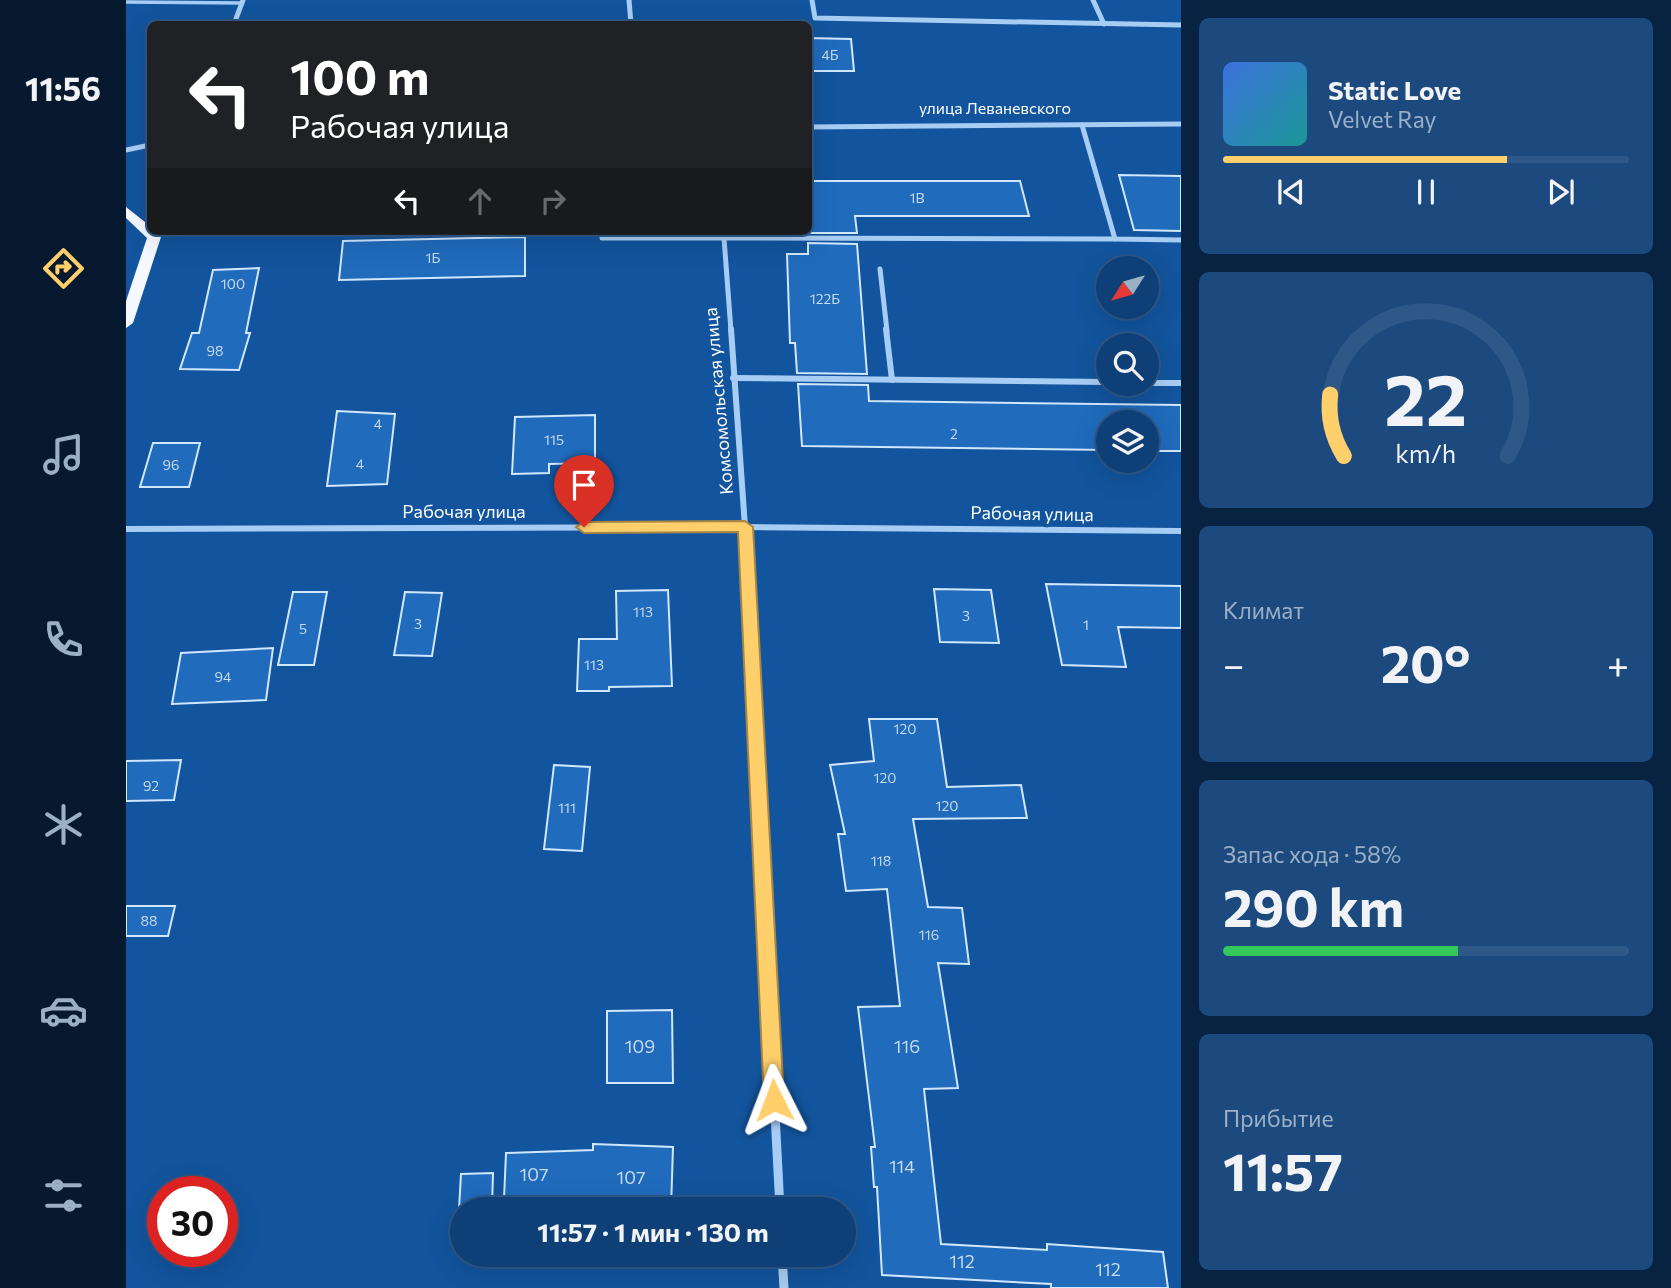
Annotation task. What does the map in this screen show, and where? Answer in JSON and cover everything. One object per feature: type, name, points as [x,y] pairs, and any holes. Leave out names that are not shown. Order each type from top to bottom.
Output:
[{"type":"main road","points":[[126,211],[147,228]]},
{"type":"main road","points":[[126,323],[155,235]]},
{"type":"street","points":[[629,0],[631,21]]},
{"type":"street","points":[[812,0],[815,19],[1181,25]]},
{"type":"street","points":[[1093,0],[1104,24]]},
{"type":"street","points":[[235,21],[242,1]]},
{"type":"street","name":"улица Леваневского","points":[[812,127],[1181,124]]},
{"type":"street","points":[[1082,125],[1115,239]]},
{"type":"street","points":[[126,150],[147,146]]},
{"type":"street","points":[[602,238],[1181,240]]},
{"type":"street","name":"Комсомольская улица","points":[[724,239],[745,527],[779,1197]]},
{"type":"street","points":[[880,269],[892,380]]},
{"type":"street","points":[[733,378],[1096,382]]},
{"type":"street","points":[[1159,383],[1181,383]]},
{"type":"street","name":"Рабочая улица","points":[[126,529],[745,527],[1181,531]]},
{"type":"street","points":[[783,1267],[784,1288]]},
{"type":"lane","points":[[126,2],[242,1]]},
{"type":"building","points":[[812,38],[851,39],[854,71],[812,71]]},
{"type":"building","points":[[1119,175],[1181,176],[1181,231],[1134,230]]},
{"type":"building","points":[[812,181],[1020,181],[1029,216],[855,216],[857,233],[812,233]]},
{"type":"building","points":[[525,237],[525,276],[339,280],[343,241]]},
{"type":"building","points":[[808,243],[857,244],[867,374],[797,373],[795,343],[790,343],[787,254],[808,254]]},
{"type":"building","points":[[259,268],[246,333],[250,333],[239,370],[180,369],[192,333],[199,333],[213,270]]},
{"type":"building","points":[[798,384],[868,385],[869,401],[1181,405],[1181,451],[1159,451],[1159,410],[1096,410],[1096,450],[802,446]]},
{"type":"building","points":[[337,411],[395,414],[387,484],[327,486]]},
{"type":"building","points":[[595,415],[595,463],[549,464],[549,473],[512,474],[515,417]]},
{"type":"building","points":[[153,443],[200,443],[189,487],[140,487]]},
{"type":"building","points":[[1046,584],[1181,586],[1181,628],[1118,627],[1126,667],[1062,665]]},
{"type":"building","points":[[934,589],[991,590],[999,643],[940,642]]},
{"type":"building","points":[[668,590],[672,686],[609,687],[609,691],[577,691],[579,639],[617,639],[616,591]]},
{"type":"building","points":[[293,592],[327,592],[314,665],[278,665]]},
{"type":"building","points":[[405,592],[442,593],[432,656],[394,655]]},
{"type":"building","points":[[273,648],[266,700],[172,704],[181,653]]},
{"type":"building","points":[[869,719],[937,719],[947,787],[1021,785],[1027,818],[913,819],[928,907],[962,908],[969,964],[938,963],[958,1088],[924,1089],[941,1244],[1047,1250],[1047,1244],[1163,1252],[1168,1288],[1051,1288],[1051,1284],[882,1275],[877,1187],[874,1187],[871,1147],[875,1147],[858,1007],[900,1006],[887,889],[846,891],[838,834],[845,834],[830,765],[874,761]]},
{"type":"building","points":[[181,760],[174,800],[126,801],[126,761]]},
{"type":"building","points":[[554,765],[590,767],[582,851],[544,849]]},
{"type":"building","points":[[126,906],[175,906],[168,936],[126,936]]},
{"type":"building","points":[[672,1010],[673,1083],[607,1083],[607,1011]]},
{"type":"building","points":[[593,1144],[673,1147],[671,1197],[504,1197],[506,1153],[593,1150]]},
{"type":"building","points":[[493,1173],[492,1197],[460,1197],[461,1174]]},
{"type":"route","points":[[584,527],[745,527],[774,1100]]}]
